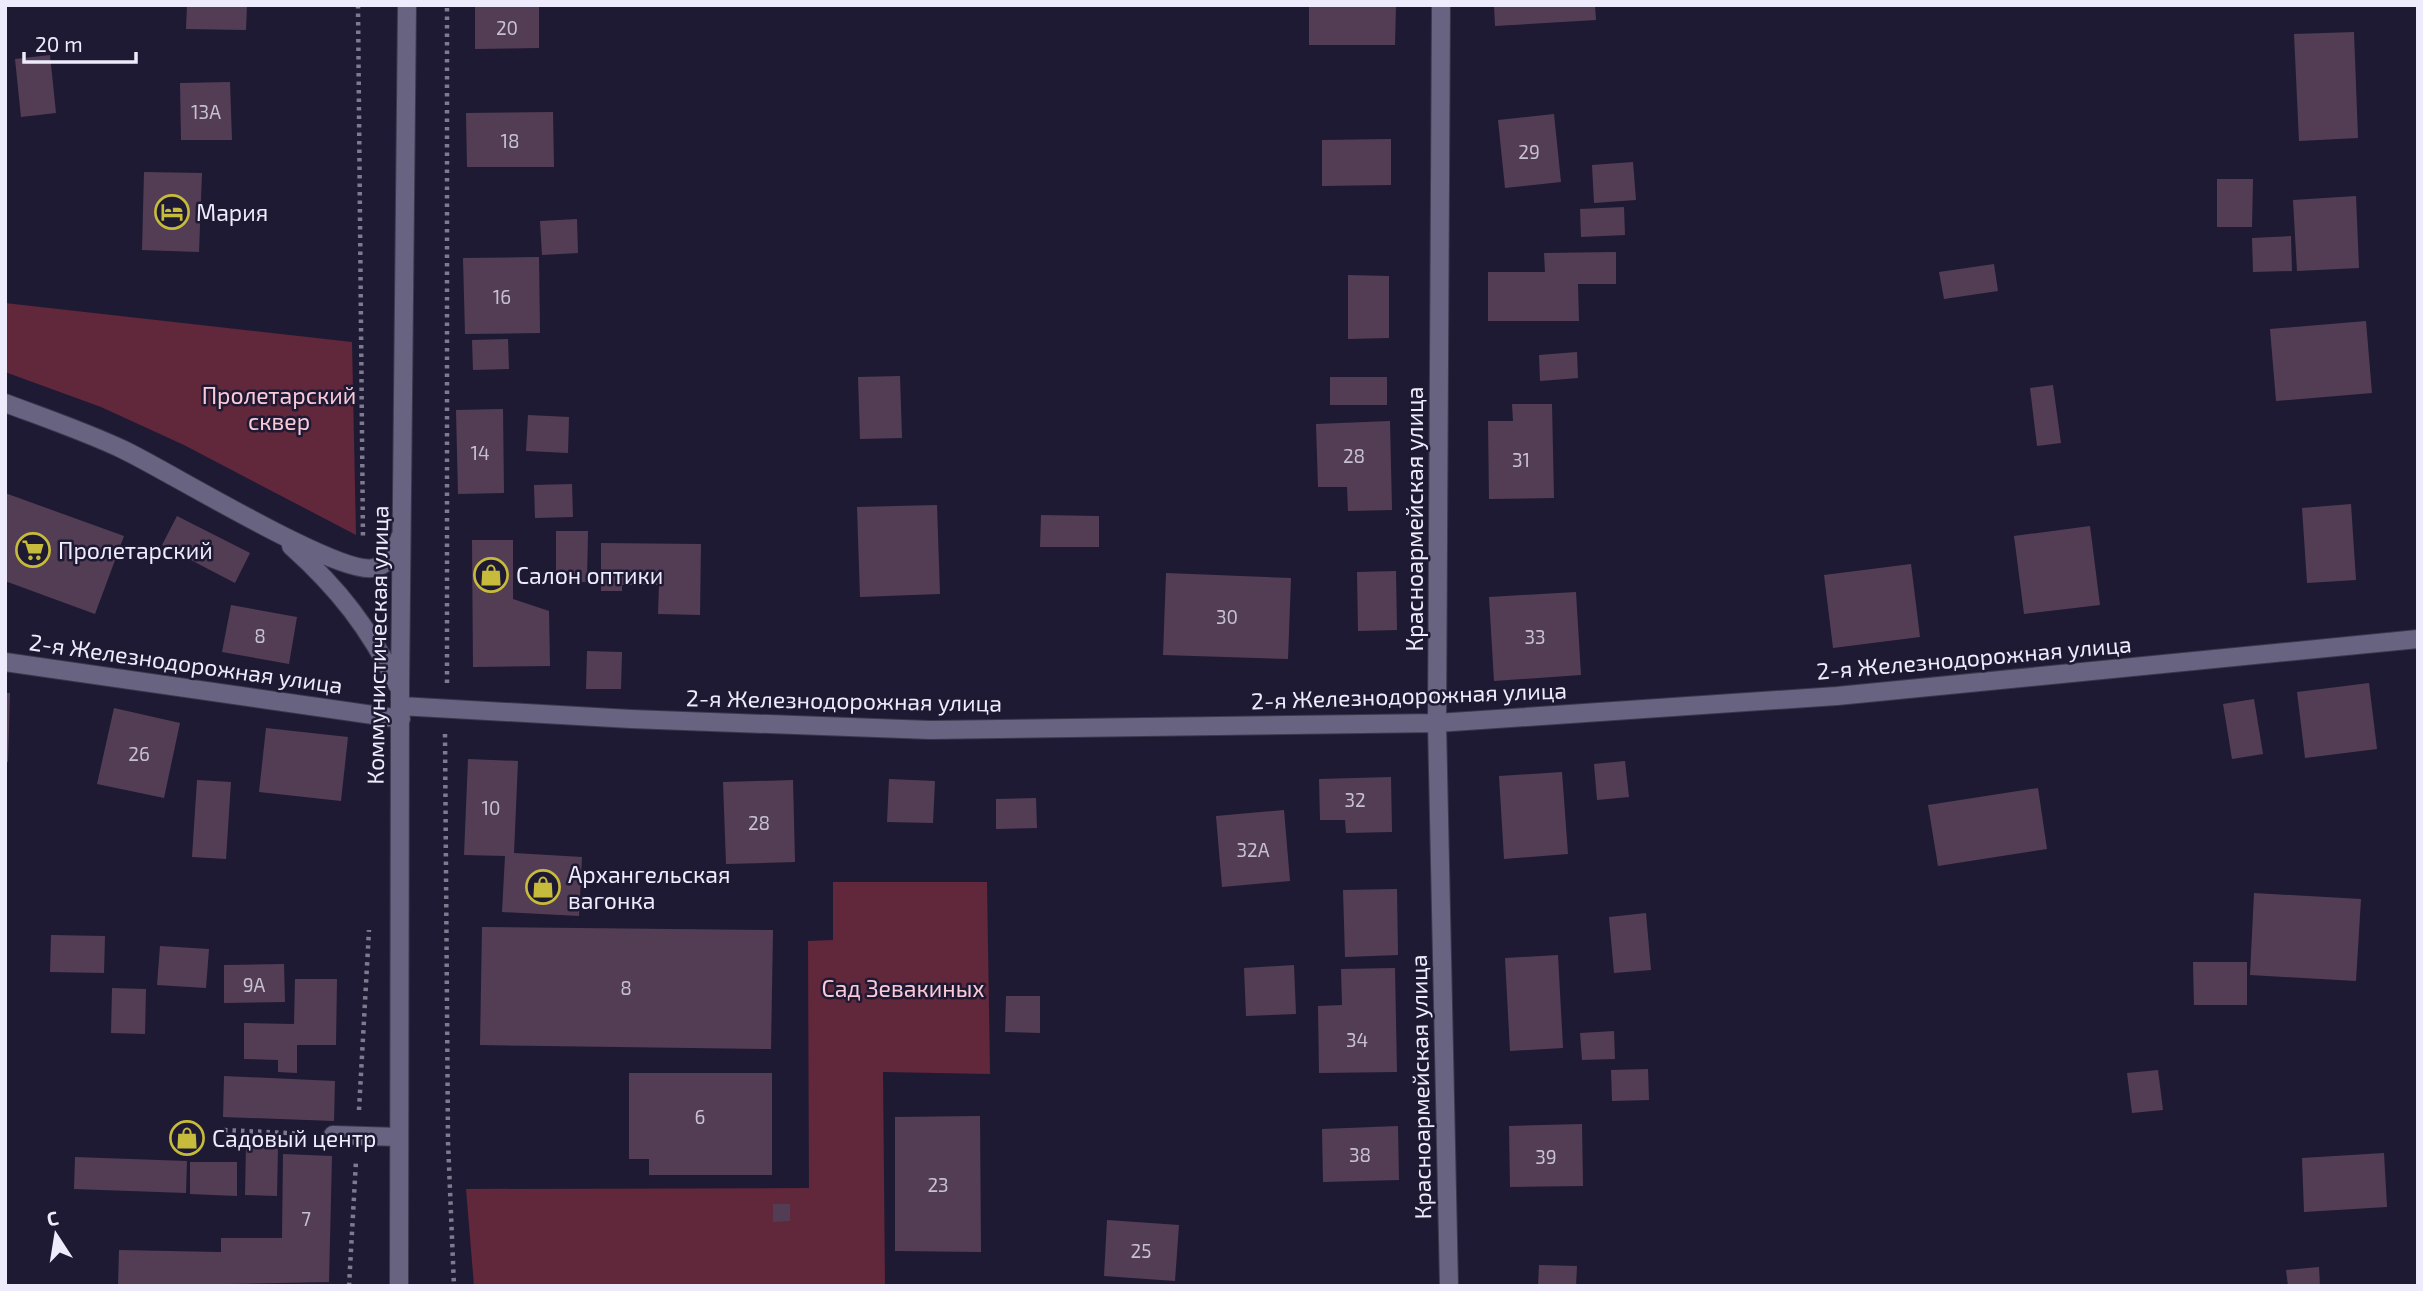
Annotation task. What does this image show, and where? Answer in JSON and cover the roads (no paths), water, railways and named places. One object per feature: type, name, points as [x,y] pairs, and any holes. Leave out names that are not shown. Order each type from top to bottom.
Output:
[{"type":"street","name":"Коммунистическая улица","points":[[399,1286],[400,705],[404,524],[407,5]]},
{"type":"street","name":"Красноармейская улица","points":[[1441,5],[1437,723],[1449,1286]]},
{"type":"street","points":[[5,402],[121,449],[276,533],[336,561],[372,569],[380,566],[393,553],[404,524]]},
{"type":"street","points":[[276,533],[329,580],[350,605],[381,651],[400,705]]},
{"type":"street","name":"2-я Железнодорожная улица","points":[[5,662],[400,705],[631,719],[930,730],[1437,723],[1837,696],[2418,639]]},
{"type":"street","points":[[333,1135],[398,1137]]},
{"type":"place","name":"Мария","points":[[172,212]]},
{"type":"place","name":"Пролетарский","points":[[33,550]]},
{"type":"place","name":"Салон оптики","points":[[491,575]]},
{"type":"place","name":"Архангельская вагонка","points":[[543,887]]},
{"type":"place","name":"Садовый центр","points":[[187,1138]]},
{"type":"park label","name":"Пролетарский сквер","points":[[279,408]]},
{"type":"park label","name":"Сад Зевакиных","points":[[903,988]]}]
